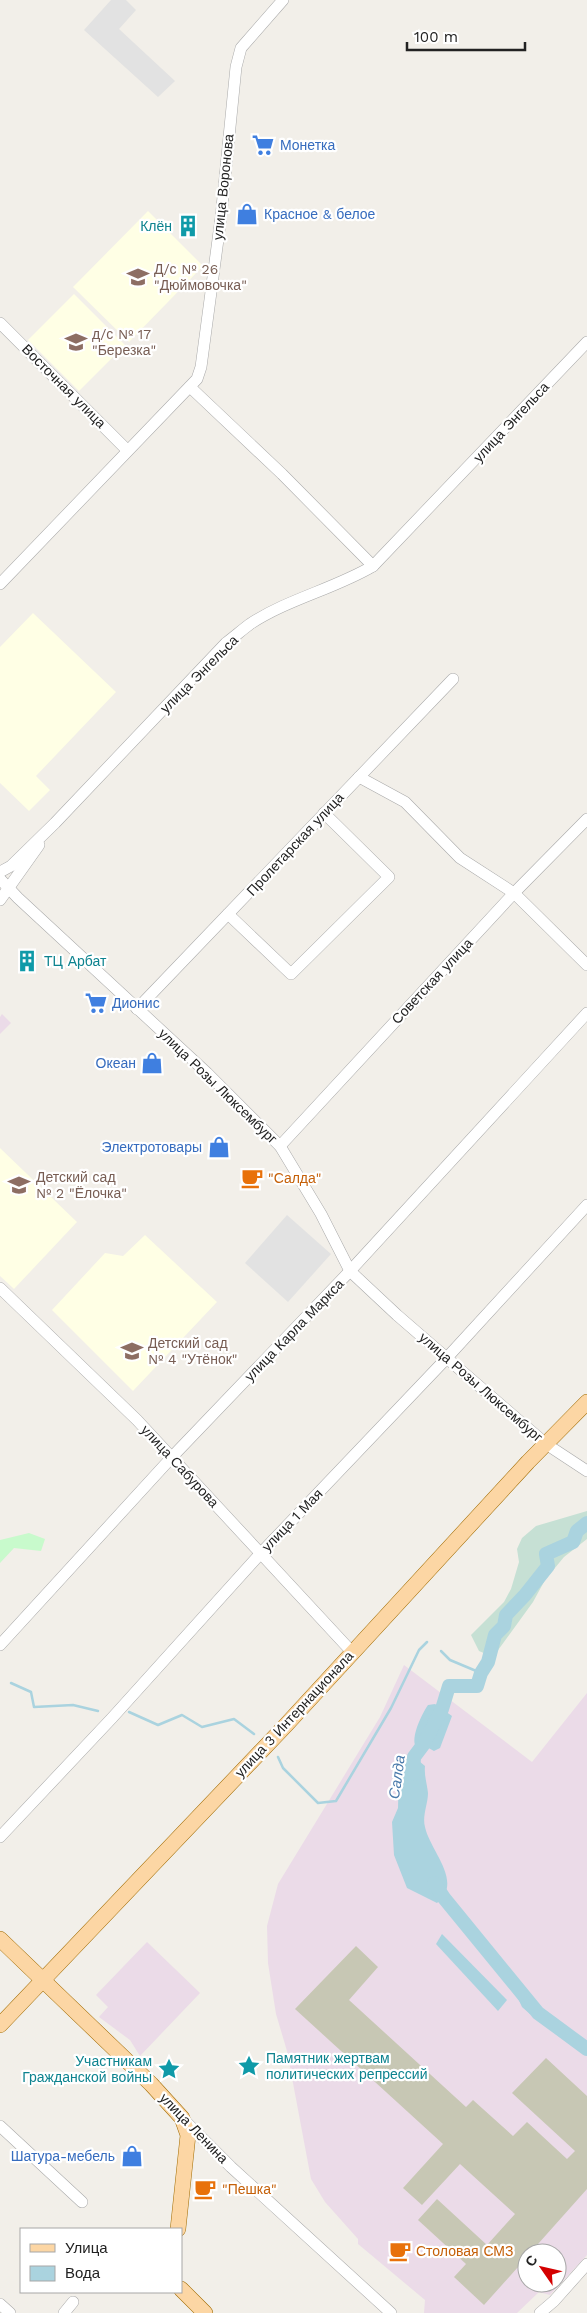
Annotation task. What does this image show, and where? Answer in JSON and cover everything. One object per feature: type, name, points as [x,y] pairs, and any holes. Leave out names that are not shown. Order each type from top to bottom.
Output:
[{"type":"main road","name":"улица 3 Интернационала","points":[[0,2025],[286,1725],[587,1402]]},
{"type":"main road","name":"улица Ленина","points":[[0,1939],[151,2084],[182,2118]]},
{"type":"main road","points":[[178,2228],[188,2135],[182,2118]]},
{"type":"main road","points":[[182,2290],[205,2313]]},
{"type":"street","name":"улица Воронова","points":[[0,584],[190,388],[201,367],[222,203],[236,67],[241,48],[283,0]]},
{"type":"street","name":"Восточная улица","points":[[0,323],[128,450]]},
{"type":"street","name":"улица Энгельса","points":[[0,872],[11,866],[55,823],[226,643],[251,624],[293,603],[355,577],[372,566],[587,342]]},
{"type":"street","points":[[190,388],[282,474],[372,566]]},
{"type":"street","name":"Пролетарская улица","points":[[137,1009],[453,679]]},
{"type":"street","points":[[359,776],[405,802],[460,858],[514,893],[587,964]]},
{"type":"street","points":[[228,914],[291,974],[389,877],[324,813]]},
{"type":"street","name":"Советская улица","points":[[280,1146],[514,893],[587,819]]},
{"type":"street","name":"улица Энгельса","points":[[0,900],[55,823]]},
{"type":"street","name":"улица Розы Люксембург","points":[[0,879],[137,1009],[208,1073],[280,1146],[321,1214],[350,1271],[397,1315],[546,1444],[587,1472]]},
{"type":"street","name":"улица Карла Маркса","points":[[0,1645],[172,1457],[350,1271],[587,1013]]},
{"type":"street","name":"улица 1 Мая","points":[[0,1837],[261,1553],[447,1357],[587,1205]]},
{"type":"street","name":"улица Сабурова","points":[[0,1288],[137,1420],[352,1652]]},
{"type":"street","name":"улица Ленина","points":[[182,2118],[231,2167],[391,2313]]},
{"type":"street","points":[[0,2126],[82,2202]]},
{"type":"street","points":[[540,2313],[554,2301],[587,2264]]},
{"type":"street","points":[[64,2313],[73,2302]]},
{"type":"street","points":[[0,2304],[10,2313]]},
{"type":"shaded area","points":[[111,0],[126,0],[136,10],[119,29],[175,81],[158,97],[84,30]]},
{"type":"shaded area","name":"Д/с № 26 \"Дюймовочка\"","points":[[148,211],[203,266],[129,342],[73,287]]},
{"type":"shaded area","name":"д/с № 17 \"Березка\"","points":[[74,294],[125,345],[79,391],[28,340]]},
{"type":"shaded area","points":[[33,613],[116,692],[36,776],[50,790],[29,811],[0,783],[0,647]]},
{"type":"shaded area","points":[[2,1014],[11,1023],[0,1034],[0,1017]]},
{"type":"shaded area","name":"Детский сад № 2 \"Ёлочка\"","points":[[0,1148],[77,1222],[14,1289],[0,1276]]},
{"type":"shaded area","points":[[287,1215],[331,1254],[288,1302],[245,1263]]},
{"type":"shaded area","name":"Детский сад № 4 \"Утёнок\"","points":[[145,1235],[217,1302],[133,1391],[52,1310],[105,1253],[123,1256]]},
{"type":"shaded area","points":[[587,1511],[587,1539],[564,1557],[545,1580],[533,1602],[493,1657],[479,1651],[471,1635],[504,1602],[511,1589],[519,1562],[517,1549],[522,1538],[536,1526]]},
{"type":"shaded area","points":[[404,1665],[532,1762],[587,1693],[587,2255],[567,2277],[567,2243],[517,2243],[517,2293],[538,2293],[517,2313],[424,2313],[425,2300],[358,2244],[358,2239],[325,2202],[311,2179],[287,2051],[276,2014],[268,1963],[267,1926],[278,1884],[380,1717]]},
{"type":"shaded area","points":[[147,1942],[200,1993],[140,2056],[130,2040],[99,2017],[108,2007],[96,1995]]},
{"type":"shaded area","points":[[356,1946],[378,1967],[349,2000],[466,2107],[473,2100],[513,2136],[527,2122],[567,2159],[575,2151],[512,2093],[546,2058],[587,2096],[587,2189],[539,2243],[517,2243],[517,2268],[484,2305],[454,2277],[466,2264],[418,2220],[437,2199],[487,2245],[515,2214],[460,2164],[422,2205],[403,2188],[443,2144],[295,2009]]},
{"type":"green space","points":[[29,1533],[45,1539],[41,1551],[14,1548],[0,1563],[0,1540]]},
{"type":"water","points":[[435,1704],[452,1716],[440,1748],[434,1751],[423,1745],[415,1745],[414,1740],[418,1724],[428,1705]]},
{"type":"water","points":[[414,1757],[425,1766],[428,1793],[424,1819],[425,1827],[446,1876],[447,1886],[444,1895],[437,1903],[407,1888],[394,1855],[392,1822],[398,1808],[399,1768],[404,1760]]},
{"type":"water","points":[[442,1934],[507,2000],[498,2011],[436,1944]]},
{"type":"water","points":[[508,1977],[516,1980],[537,2005],[538,2013],[530,2014],[522,2007]]},
{"type":"waterway","name":"Салда","points":[[413,1774],[414,1757],[423,1745],[442,1709],[449,1686],[477,1686],[481,1673],[488,1662],[495,1635],[504,1626],[506,1615],[548,1566],[546,1554],[573,1542],[577,1531],[587,1523]]},
{"type":"waterway","points":[[278,1757],[283,1768],[318,1803],[336,1801],[391,1708],[419,1650],[427,1642]]},
{"type":"waterway","points":[[441,1651],[450,1660],[481,1673]]},
{"type":"waterway","points":[[11,1683],[31,1692],[34,1707],[73,1705],[98,1711]]},
{"type":"waterway","points":[[129,1712],[158,1725],[182,1715],[202,1727],[234,1719],[254,1734]]},
{"type":"waterway","name":"Салда","points":[[434,1883],[444,1898],[538,2013],[587,2049]]},
{"type":"place","name":"Монетка","points":[[263,145]]},
{"type":"place","name":"Красное & белое","points":[[247,214]]},
{"type":"place","name":"Клён","points":[[188,226]]},
{"type":"place","name":"Д/с № 26 \"Дюймовочка\"","points":[[138,277]]},
{"type":"place","name":"д/с № 17 \"Березка\"","points":[[76,342]]},
{"type":"place","name":"ТЦ Арбат","points":[[27,961]]},
{"type":"place","name":"Дионис","points":[[96,1003]]},
{"type":"place","name":"Океан","points":[[152,1063]]},
{"type":"place","name":"Электротовары","points":[[219,1147]]},
{"type":"place","name":"\"Салда\"","points":[[252,1178]]},
{"type":"place","name":"Детский сад № 2 \"Ёлочка\"","points":[[19,1185]]},
{"type":"place","name":"Детский сад № 4 \"Утёнок\"","points":[[132,1351]]},
{"type":"place","name":"Памятник жертвам политических репрессий","points":[[249,2066]]},
{"type":"place","name":"Участникам Гражданской войны","points":[[169,2069]]},
{"type":"place","name":"Шатура-мебель","points":[[132,2156]]},
{"type":"place","name":"\"Пешка\"","points":[[205,2189]]},
{"type":"place","name":"Столовая СМЗ","points":[[400,2251]]}]
